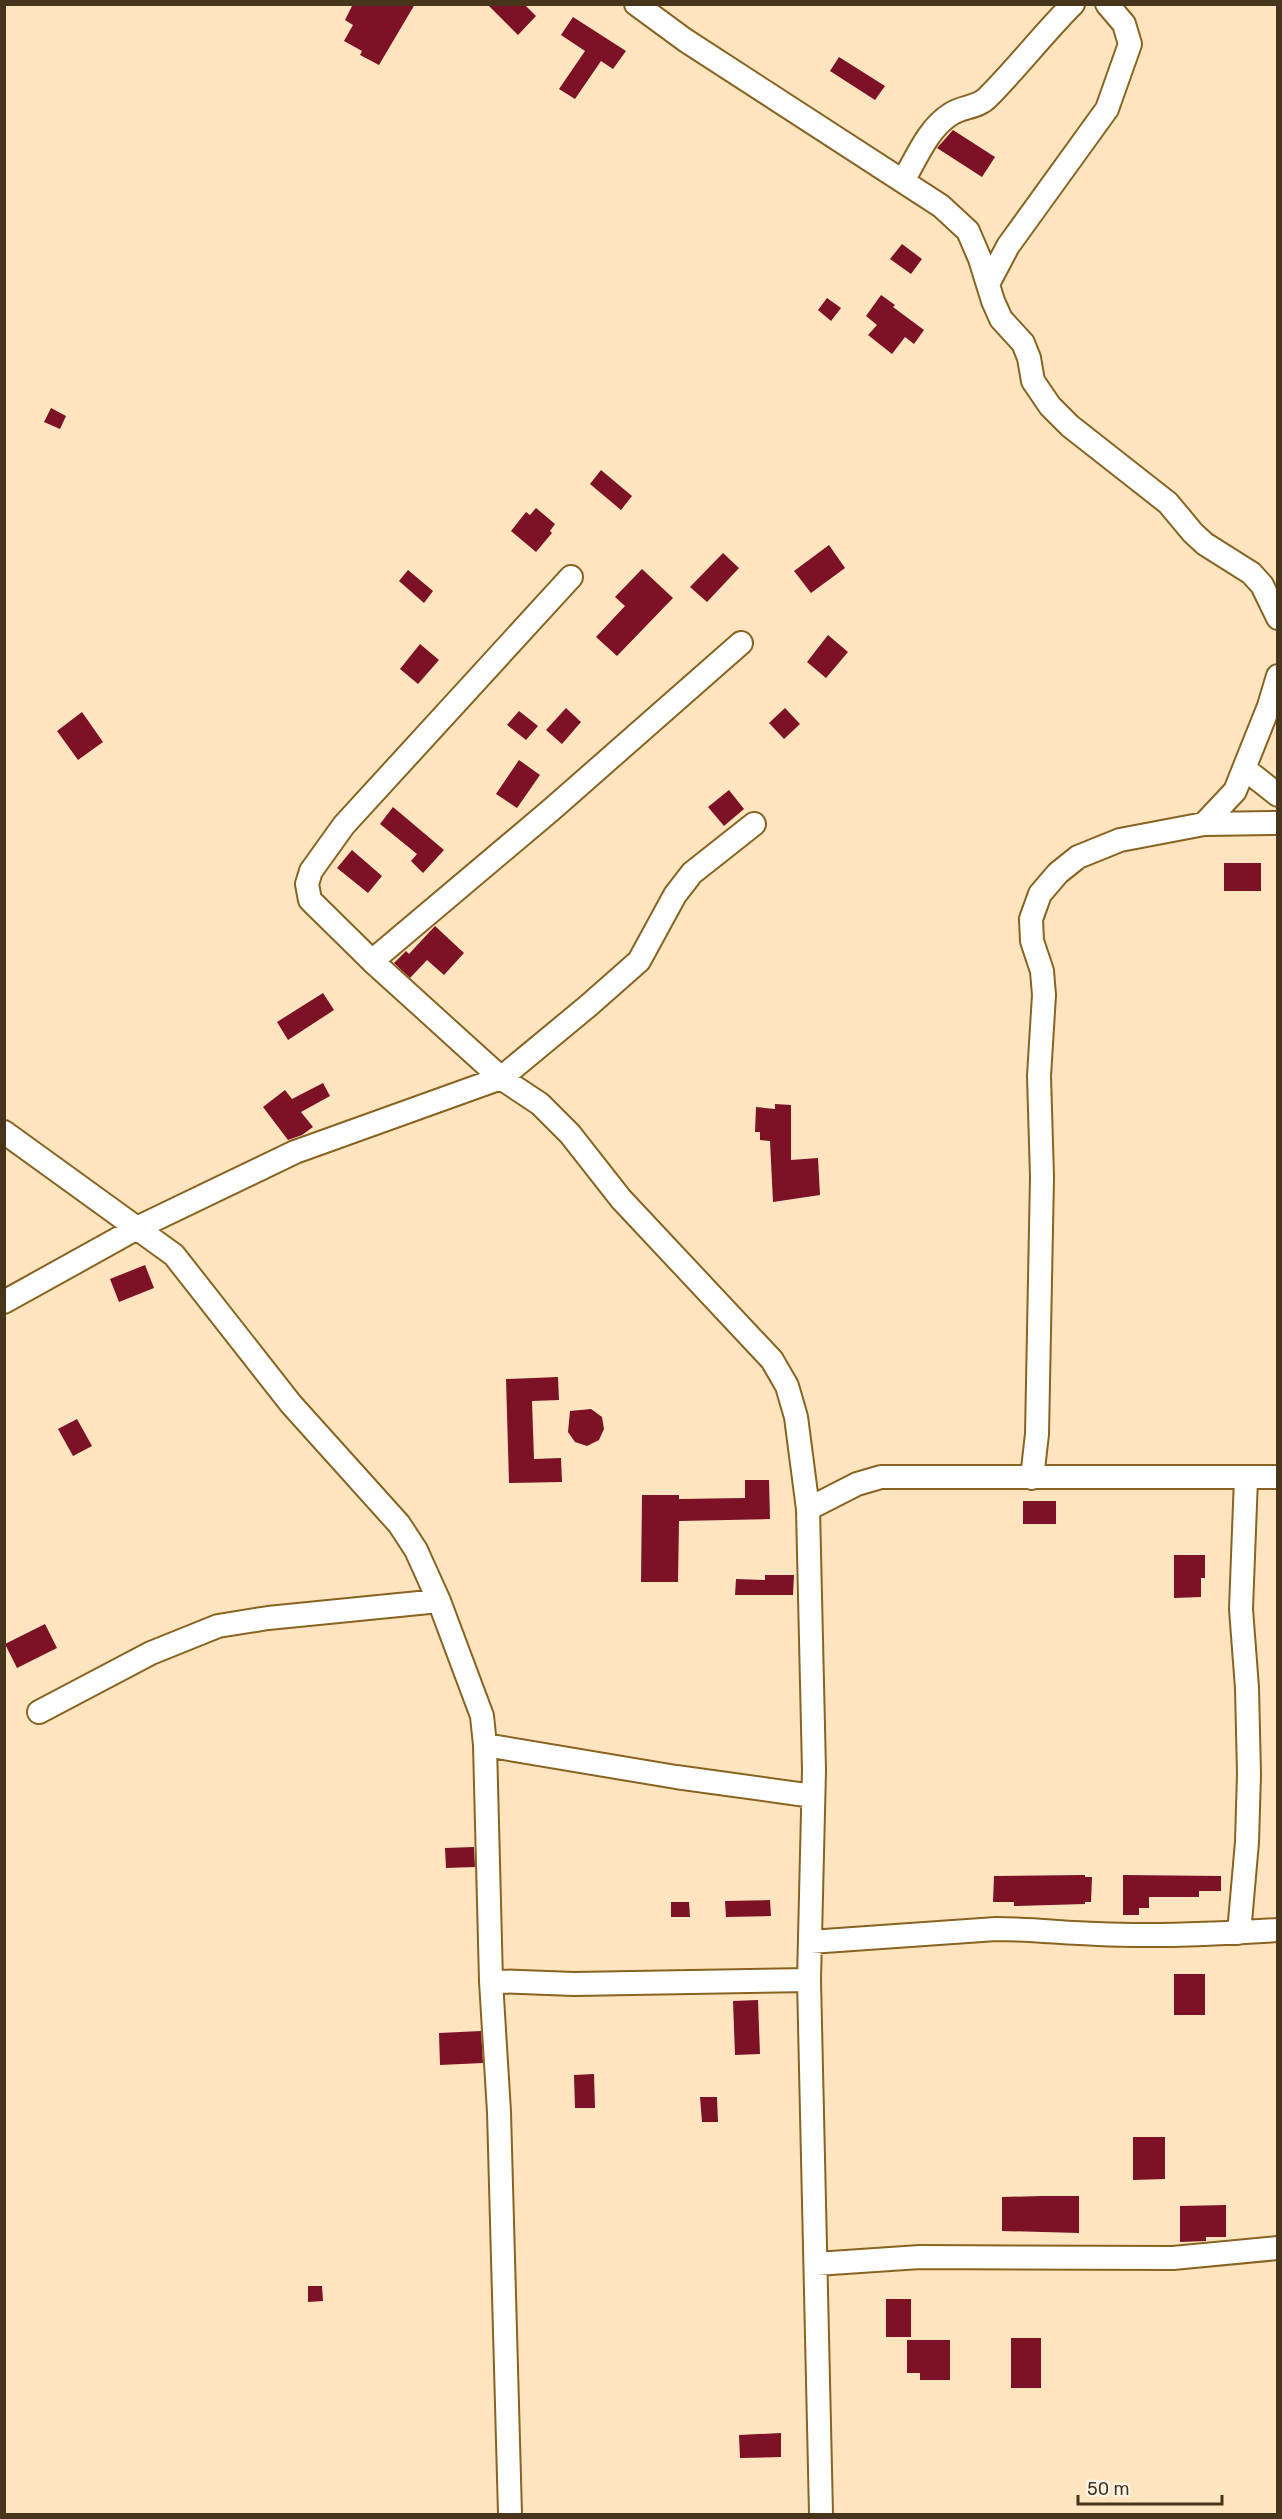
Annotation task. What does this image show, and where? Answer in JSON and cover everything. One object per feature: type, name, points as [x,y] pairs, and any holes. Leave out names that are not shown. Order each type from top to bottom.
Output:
[{"type":"street","points":[[636,4],[685,40],[941,206],[968,231],[1001,319],[1023,343],[1029,358],[1033,381],[1050,406],[1070,426],[1168,503],[1204,544],[1251,573],[1262,585],[1278,618]]},
{"type":"street","points":[[903,182],[930,135],[940,123],[950,114],[986,100],[1042,35],[1073,4]]},
{"type":"street","points":[[988,284],[1008,246],[1107,109],[1130,44],[1124,24],[1107,4]]},
{"type":"street","points":[[571,576],[344,825],[311,871],[307,884],[310,900],[372,961],[501,1078],[540,1104],[570,1134],[621,1199],[772,1360],[787,1386],[796,1417],[808,1509],[813,1796],[809,1980],[821,2514]]},
{"type":"street","points":[[372,961],[551,810],[741,643]]},
{"type":"street","points":[[1204,824],[1235,791],[1278,676]]},
{"type":"street","points":[[1245,769],[1278,795]]},
{"type":"street","points":[[1032,1478],[1037,1434],[1042,1177],[1039,1076],[1044,995],[1042,971],[1032,941],[1031,919],[1040,894],[1058,873],[1078,857],[1120,840],[1204,824],[1278,823]]},
{"type":"street","points":[[4,1302],[139,1227],[295,1152],[501,1078],[639,961],[675,895],[692,873],[754,824]]},
{"type":"street","points":[[4,1132],[139,1227],[174,1255],[291,1404],[399,1524],[416,1550],[439,1601],[482,1716],[485,1745],[491,1981],[499,2112],[510,2514]]},
{"type":"street","points":[[808,1509],[857,1484],[881,1477],[1278,1477]]},
{"type":"street","points":[[1239,1933],[1247,1842],[1249,1773],[1247,1689],[1241,1609],[1246,1478]]},
{"type":"street","points":[[39,1712],[151,1653],[218,1626],[268,1618],[439,1601]]},
{"type":"street","points":[[485,1745],[676,1777],[813,1796]]},
{"type":"street","points":[[810,1942],[1005,1929],[1099,1935],[1239,1933],[1278,1930]]},
{"type":"street","points":[[491,1981],[574,1984],[809,1980]]},
{"type":"street","points":[[816,2264],[921,2257],[1173,2258],[1278,2248]]},
{"type":"building","points":[[353,4],[415,4],[379,65],[360,55],[362,51],[344,41],[353,25],[345,20]]},
{"type":"building","points":[[487,4],[524,4],[536,16],[518,35]]},
{"type":"building","points":[[573,17],[626,51],[613,69],[601,61],[575,99],[559,89],[585,51],[561,35]]},
{"type":"building","points":[[839,57],[885,86],[875,100],[830,71]]},
{"type":"building","points":[[953,130],[995,157],[982,177],[937,148]]},
{"type":"building","points":[[902,244],[922,259],[911,274],[890,259]]},
{"type":"building","points":[[881,295],[924,330],[914,344],[905,337],[892,354],[868,335],[877,325],[866,316]]},
{"type":"building","points":[[827,298],[841,308],[831,321],[818,310]]},
{"type":"building","points":[[51,408],[66,416],[60,429],[44,422]]},
{"type":"building","points":[[601,470],[632,496],[621,510],[590,484]]},
{"type":"building","points":[[536,508],[555,524],[550,531],[552,533],[536,552],[511,531],[526,512],[530,515]]},
{"type":"building","points":[[829,545],[845,568],[811,593],[794,571]]},
{"type":"building","points":[[723,553],[739,568],[707,602],[690,587]]},
{"type":"building","points":[[642,569],[673,598],[617,656],[596,637],[625,606],[615,597]]},
{"type":"building","points":[[408,570],[433,591],[424,603],[399,581]]},
{"type":"building","points":[[828,635],[848,652],[826,678],[807,662]]},
{"type":"building","points":[[420,644],[439,660],[418,684],[400,669]]},
{"type":"building","points":[[566,708],[581,722],[562,744],[546,730]]},
{"type":"building","points":[[785,708],[800,724],[784,739],[769,723]]},
{"type":"building","points":[[519,711],[538,726],[526,740],[507,725]]},
{"type":"building","points":[[82,712],[103,742],[78,760],[57,731]]},
{"type":"building","points":[[519,760],[540,775],[517,808],[496,794]]},
{"type":"building","points":[[729,790],[744,809],[724,826],[708,807]]},
{"type":"building","points":[[393,807],[444,850],[423,873],[411,861],[417,854],[380,824]]},
{"type":"building","points":[[352,850],[382,876],[368,893],[337,868]]},
{"type":"building","points":[[1224,863],[1261,863],[1261,891],[1224,891]]},
{"type":"building","points":[[435,926],[464,953],[444,975],[427,960],[410,978],[394,963],[406,951],[409,954]]},
{"type":"building","points":[[323,993],[334,1010],[288,1040],[277,1022]]},
{"type":"building","points":[[323,1083],[330,1096],[301,1112],[313,1127],[302,1135],[288,1140],[263,1107],[285,1090],[292,1099]]},
{"type":"building","points":[[775,1104],[791,1105],[791,1160],[818,1158],[820,1195],[773,1202],[770,1141],[760,1140],[760,1132],[755,1132],[756,1107],[775,1109]]},
{"type":"building","points":[[145,1265],[154,1288],[119,1302],[110,1279]]},
{"type":"building","points":[[558,1377],[559,1400],[532,1401],[534,1459],[561,1458],[562,1482],[509,1483],[506,1379]]},
{"type":"building","points":[[591,1409],[602,1417],[604,1429],[599,1440],[587,1446],[575,1442],[568,1432],[570,1411]]},
{"type":"building","points":[[77,1419],[92,1446],[73,1456],[58,1429]]},
{"type":"building","points":[[745,1480],[769,1480],[770,1519],[679,1521],[678,1582],[641,1582],[642,1495],[679,1495],[679,1499],[745,1498]]},
{"type":"building","points":[[1023,1501],[1056,1501],[1056,1524],[1023,1524]]},
{"type":"building","points":[[1174,1555],[1205,1555],[1205,1578],[1201,1578],[1201,1597],[1174,1598]]},
{"type":"building","points":[[765,1575],[794,1575],[793,1595],[735,1595],[736,1579],[765,1580]]},
{"type":"building","points":[[45,1624],[57,1648],[17,1668],[5,1644]]},
{"type":"building","points":[[474,1847],[475,1867],[446,1868],[445,1848]]},
{"type":"building","points":[[1085,1875],[1085,1877],[1092,1877],[1091,1902],[1085,1902],[1085,1904],[1014,1906],[1014,1902],[993,1902],[994,1876]]},
{"type":"building","points":[[1123,1875],[1221,1876],[1221,1891],[1199,1891],[1199,1897],[1149,1897],[1149,1908],[1139,1908],[1139,1915],[1123,1915]]},
{"type":"building","points":[[770,1900],[771,1916],[726,1917],[725,1901]]},
{"type":"building","points":[[671,1902],[689,1902],[690,1917],[671,1917]]},
{"type":"building","points":[[1174,1974],[1205,1974],[1205,2015],[1174,2015]]},
{"type":"building","points":[[758,2000],[760,2054],[735,2055],[733,2001]]},
{"type":"building","points":[[481,2031],[483,2063],[440,2065],[439,2033]]},
{"type":"building","points":[[594,2074],[595,2108],[575,2108],[574,2075]]},
{"type":"building","points":[[700,2097],[717,2097],[718,2122],[702,2122]]},
{"type":"building","points":[[1133,2137],[1165,2137],[1165,2179],[1133,2180]]},
{"type":"building","points":[[1079,2196],[1079,2233],[1002,2231],[1002,2197]]},
{"type":"building","points":[[1226,2205],[1226,2237],[1206,2237],[1206,2241],[1180,2242],[1180,2206]]},
{"type":"building","points":[[308,2286],[322,2286],[323,2301],[308,2302]]},
{"type":"building","points":[[886,2299],[911,2299],[911,2337],[886,2337]]},
{"type":"building","points":[[1011,2338],[1041,2338],[1041,2388],[1011,2388]]},
{"type":"building","points":[[907,2340],[950,2340],[950,2380],[920,2380],[920,2373],[907,2373]]},
{"type":"building","points":[[781,2433],[781,2457],[740,2458],[739,2435]]}]
